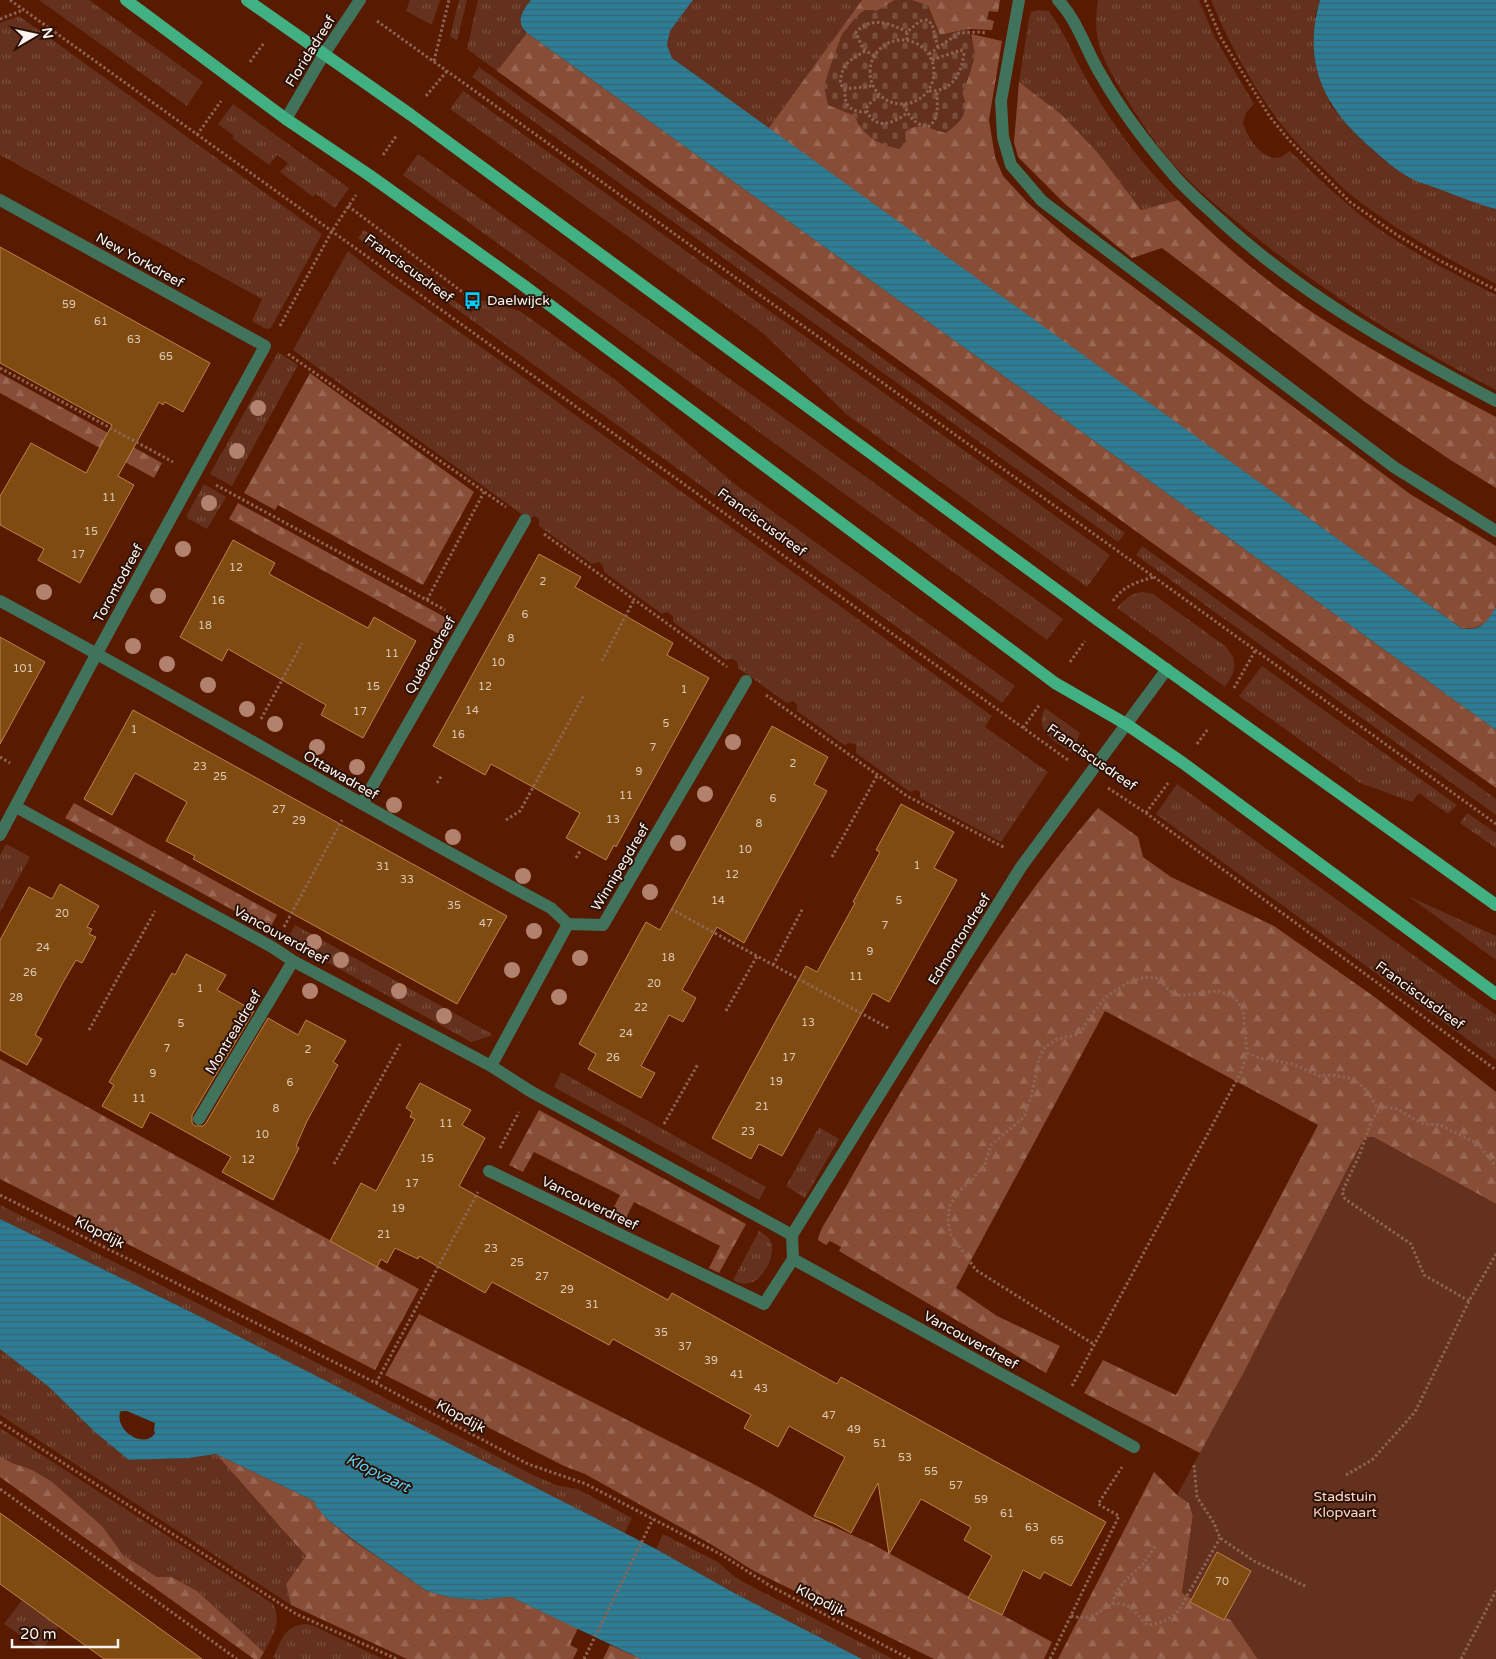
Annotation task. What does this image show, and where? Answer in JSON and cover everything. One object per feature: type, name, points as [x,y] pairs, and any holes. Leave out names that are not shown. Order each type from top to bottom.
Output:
[{"type":"main road","points":[[126,0],[286,119],[369,175],[523,285],[1055,683],[1126,724],[1183,763],[1496,994]]},
{"type":"main road","points":[[247,0],[411,114],[1099,621],[1496,905]]},
{"type":"street","points":[[1019,0],[1001,101],[1003,137],[1011,165],[1042,201],[1394,467],[1496,531]]},
{"type":"street","points":[[1058,0],[1081,35],[1100,75],[1134,125],[1173,174],[1239,237],[1334,309],[1496,401]]},
{"type":"street","name":"Floridadreef","points":[[286,119],[324,54],[358,3]]},
{"type":"street","name":"New Yorkdreef","points":[[0,200],[265,346]]},
{"type":"street","name":"Torontodreef","points":[[0,835],[265,346]]},
{"type":"street","name":"Québecdreef","points":[[358,802],[467,621],[525,520]]},
{"type":"street","name":"Ottawadreef","points":[[0,601],[97,653],[358,802],[551,908],[568,924]]},
{"type":"street","name":"Edmontondreef","points":[[792,1235],[1022,867],[1167,669]]},
{"type":"street","name":"Winnipegdreef","points":[[568,924],[603,925],[746,681]]},
{"type":"street","name":"Vancouverdreef","points":[[16,807],[293,960],[491,1066],[530,1091],[792,1235]]},
{"type":"street","points":[[491,1066],[568,924]]},
{"type":"street","name":"Montrealdreef","points":[[199,1119],[293,960]]},
{"type":"street","name":"Vancouverdreef","points":[[489,1171],[764,1304],[793,1259],[1134,1447]]},
{"type":"street","points":[[792,1235],[793,1259]]},
{"type":"path","name":"Franciscusdreef","points":[[10,0],[1088,775],[1146,813],[1496,1070]]},
{"type":"path","points":[[434,61],[449,0]]},
{"type":"path","points":[[1205,0],[1221,38],[1270,117],[1289,140],[1350,202],[1396,235],[1496,290]]},
{"type":"path","points":[[358,3],[447,71],[1496,824]]},
{"type":"path","points":[[0,19],[23,10]]},
{"type":"path","points":[[906,32],[920,21],[927,20],[932,24],[938,48]]},
{"type":"path","points":[[874,56],[865,51],[856,32],[859,28],[878,22],[888,22],[906,32]]},
{"type":"path","points":[[906,32],[907,40]]},
{"type":"path","points":[[928,54],[959,33],[978,32],[1012,37]]},
{"type":"path","points":[[897,40],[907,40],[920,45],[928,54],[932,60],[934,76],[923,98],[904,104],[889,102],[879,96],[872,86],[869,74],[871,62],[877,51],[886,44],[897,40]]},
{"type":"path","points":[[928,91],[937,91],[951,85],[963,65],[964,53],[961,50],[932,60]]},
{"type":"path","points":[[845,89],[840,84],[845,63],[865,51]]},
{"type":"path","points":[[265,346],[276,334],[332,231],[348,206],[411,114],[447,71]]},
{"type":"path","points":[[845,89],[872,86]]},
{"type":"path","points":[[845,89],[844,98],[849,107],[857,112],[867,112]]},
{"type":"path","points":[[904,104],[908,113],[919,125],[928,126],[933,123],[937,113],[937,91]]},
{"type":"path","points":[[879,96],[866,109],[868,116],[877,122],[897,121],[908,113]]},
{"type":"path","points":[[348,206],[473,300]]},
{"type":"path","points":[[265,346],[279,347],[525,520],[907,796],[1014,852],[1022,867]]},
{"type":"path","points":[[0,368],[467,621]]},
{"type":"path","points":[[427,600],[484,492]]},
{"type":"path","points":[[1023,728],[1120,591],[1131,584],[1154,577]]},
{"type":"path","points":[[602,661],[634,600]]},
{"type":"path","points":[[250,740],[302,643]]},
{"type":"path","points":[[1146,813],[1222,709],[1255,651]]},
{"type":"path","points":[[506,820],[520,811],[584,695]]},
{"type":"path","points":[[832,857],[878,774]]},
{"type":"path","points":[[437,783],[442,775]]},
{"type":"path","points":[[272,947],[358,802]]},
{"type":"path","points":[[576,858],[580,851]]},
{"type":"path","points":[[89,1030],[167,890]]},
{"type":"path","points":[[773,965],[803,908]]},
{"type":"path","points":[[671,909],[913,1041]]},
{"type":"path","points":[[726,1011],[757,956]]},
{"type":"path","points":[[1061,1407],[1095,1345],[1231,1093],[1241,1072],[1247,1053],[1242,1010],[1235,998],[1225,992],[1218,991],[1176,996],[1159,979],[1145,976],[1127,983],[1106,997],[1088,1019],[1084,1028],[1076,1035],[1057,1039],[1045,1047],[1039,1058],[1032,1094],[1024,1117],[991,1146],[985,1164],[972,1180],[959,1191],[949,1207],[948,1222],[951,1235],[976,1270],[1095,1345]]},
{"type":"path","points":[[334,1164],[411,1024]]},
{"type":"path","points":[[1247,1053],[1260,1058],[1293,1064],[1319,1076],[1354,1079],[1366,1090],[1379,1110]]},
{"type":"path","points":[[664,1124],[698,1064]]},
{"type":"path","points":[[376,1383],[530,1091]]},
{"type":"path","points":[[1469,1301],[1424,1275],[1410,1244],[1345,1199],[1342,1192],[1359,1156],[1369,1127],[1379,1110],[1387,1107],[1397,1109],[1419,1122],[1440,1125],[1478,1144],[1493,1163],[1496,1164]]},
{"type":"path","name":"Klopdijk","points":[[0,1194],[376,1383],[528,1464],[586,1484],[722,1555],[772,1587],[910,1659]]},
{"type":"path","points":[[1346,1475],[1372,1460],[1414,1412],[1469,1301],[1496,1254]]},
{"type":"path","points":[[0,1422],[296,1614],[397,1659]]},
{"type":"path","points":[[1050,1659],[1119,1516],[1098,1504],[1134,1447]]},
{"type":"path","points":[[1194,1465],[1197,1497],[1214,1523],[1220,1538],[1254,1562],[1307,1587]]},
{"type":"path","points":[[0,1489],[237,1659]]},
{"type":"path","points":[[584,1659],[653,1520]]},
{"type":"path","points":[[1071,1616],[1087,1617],[1107,1605],[1120,1604],[1130,1606],[1141,1621],[1148,1625],[1165,1621],[1174,1616],[1179,1610],[1220,1538]]},
{"type":"path","points":[[1112,1604],[1119,1588],[1145,1562],[1156,1544]]},
{"type":"path","points":[[1461,1659],[1496,1591]]},
{"type":"green space","points":[[39,0],[89,0],[203,82],[187,106]]},
{"type":"green space","points":[[410,0],[440,0],[432,25],[406,11]]},
{"type":"green space","points":[[459,0],[467,0],[457,41],[450,36]]},
{"type":"green space","points":[[478,0],[531,0],[521,14],[524,31],[527,33],[497,71],[467,49]]},
{"type":"green space","points":[[693,0],[862,0],[768,129],[672,58],[667,45],[670,31]]},
{"type":"green space","points":[[862,0],[895,0],[877,11],[865,10],[851,23],[843,36],[830,67],[847,112],[855,116],[859,125],[904,132],[916,126],[925,126],[937,131],[965,102],[962,92],[975,56],[971,34],[1002,41],[989,120],[995,157],[1003,176],[1028,203],[1072,241],[1410,494],[1496,546],[1496,605],[1488,621],[1478,627],[1461,628],[768,129]]},
{"type":"green space","points":[[895,0],[911,0],[927,5],[940,35],[969,29],[975,56],[962,92],[965,106],[963,116],[957,124],[946,133],[920,126],[910,128],[905,132],[906,144],[899,149],[878,142],[867,134],[855,116],[828,105],[824,86],[842,34],[857,16],[865,10],[877,11]]},
{"type":"green space","points":[[911,0],[1000,0],[998,12],[989,11],[987,19],[994,21],[992,30],[969,29],[940,35],[928,6]]},
{"type":"green space","points":[[1098,0],[1199,0],[1214,36],[1254,104],[1246,113],[1243,123],[1247,134],[1263,153],[1274,158],[1281,157],[1290,151],[1342,200],[1390,237],[1496,295],[1496,390],[1403,339],[1343,301],[1285,260],[1192,183],[1172,163],[1153,139],[1105,61],[1096,28]]},
{"type":"green space","points":[[1211,0],[1320,0],[1315,16],[1330,104],[1354,133],[1385,161],[1410,178],[1496,209],[1496,284],[1440,254],[1385,220],[1348,192],[1304,150],[1283,127],[1259,93],[1237,56]]},
{"type":"green space","points":[[1038,10],[1049,11],[1088,82],[1118,130],[1140,159],[1178,200],[1141,210],[1098,153],[1061,114],[1019,82],[1029,18],[1031,12]]},
{"type":"green space","points":[[19,16],[322,234],[271,328],[266,329],[252,321],[262,299],[0,155],[0,23]]},
{"type":"green space","points":[[527,33],[1496,730],[1496,788],[497,71]]},
{"type":"green space","points":[[479,67],[1125,533],[1118,542],[472,77]]},
{"type":"green space","points":[[1019,82],[1061,114],[1098,153],[1141,210],[1178,200],[1212,233],[1285,294],[1345,333],[1496,417],[1496,488],[1449,459],[1365,402],[1162,248],[1132,258],[1065,204],[1018,157],[1014,142]]},
{"type":"green space","points":[[463,91],[1110,555],[1087,587],[846,414],[763,333],[450,109]]},
{"type":"green space","points":[[233,104],[349,188],[335,208],[316,194],[313,197],[280,172],[288,163],[277,155],[269,165],[232,138],[234,136],[218,124]]},
{"type":"green space","points":[[418,154],[1063,619],[1047,640],[403,175]]},
{"type":"green space","points":[[364,230],[448,290],[446,294],[471,313],[481,300],[520,311],[617,381],[732,482],[1015,686],[1002,703],[358,238]]},
{"type":"green space","points":[[348,251],[377,274],[992,716],[985,727],[1048,772],[1001,842],[920,798],[920,792],[916,790],[910,792],[856,753],[856,745],[851,743],[844,745],[797,711],[797,704],[793,701],[787,703],[738,668],[737,662],[733,659],[726,660],[673,622],[673,616],[667,612],[662,614],[604,572],[603,566],[599,562],[592,564],[539,526],[539,519],[535,516],[527,518],[293,350]]},
{"type":"green space","points":[[278,352],[298,365],[232,486],[210,474]]},
{"type":"green space","points":[[0,373],[162,463],[154,478],[0,393]]},
{"type":"green space","points":[[310,373],[474,492],[423,585],[278,505],[275,510],[244,493]]},
{"type":"green space","points":[[204,484],[226,497],[207,529],[187,518]]},
{"type":"green space","points":[[238,503],[450,620],[441,635],[229,519]]},
{"type":"green space","points":[[1142,546],[1496,799],[1496,815],[1136,555]]},
{"type":"green space","points":[[1143,592],[1153,594],[1225,646],[1234,661],[1234,671],[1225,687],[1117,608],[1128,597]]},
{"type":"green space","points":[[1262,666],[1457,805],[1448,814],[1419,793],[1412,802],[1360,783],[1239,696]]},
{"type":"green space","points":[[1045,708],[1080,733],[1072,753],[1053,740],[1044,730],[1042,716]]},
{"type":"green space","points":[[1177,784],[1496,1015],[1496,1060],[1156,814]]},
{"type":"green space","points":[[74,803],[277,915],[269,930],[65,818]]},
{"type":"green space","points":[[1098,808],[1138,837],[1143,857],[1171,877],[1274,926],[1376,998],[1496,1092],[1496,1204],[1373,1137],[1202,1454],[1084,1393],[1103,1360],[1176,1395],[1318,1125],[1105,1011],[956,1288],[997,1316],[1060,1346],[1046,1373],[839,1251],[841,1247],[830,1241],[826,1245],[818,1240],[823,1227],[876,1134],[953,1007],[1036,885]]},
{"type":"green space","points":[[1467,813],[1496,833],[1496,848],[1460,823]]},
{"type":"green space","points":[[6,844],[30,857],[0,912],[0,855]]},
{"type":"green space","points":[[1408,896],[1496,936],[1496,960]]},
{"type":"green space","points":[[295,925],[492,1034],[491,1036],[471,1042],[287,940]]},
{"type":"green space","points":[[0,1059],[419,1289],[375,1370],[0,1179]]},
{"type":"green space","points":[[561,1072],[766,1187],[759,1200],[554,1087]]},
{"type":"green space","points":[[539,1110],[746,1224],[719,1273],[709,1268],[720,1246],[634,1202],[623,1224],[609,1217],[620,1195],[534,1152],[523,1172],[509,1165]]},
{"type":"green space","points":[[819,1127],[839,1139],[805,1198],[786,1186]]},
{"type":"green space","name":"Stadstuin Klopvaart","points":[[1365,1137],[1373,1137],[1496,1204],[1496,1659],[1258,1659],[1231,1620],[1182,1593],[1193,1516],[1189,1503],[1177,1495],[1245,1370]]},
{"type":"green space","points":[[0,1205],[329,1369],[529,1473],[556,1485],[577,1489],[632,1518],[624,1534],[189,1311],[0,1219]]},
{"type":"green space","points":[[759,1231],[768,1238],[772,1246],[768,1265],[762,1275],[754,1282],[739,1283],[733,1280]]},
{"type":"green space","points":[[419,1314],[757,1486],[812,1517],[872,1544],[1052,1642],[1044,1659],[934,1659],[754,1571],[709,1543],[585,1474],[564,1466],[385,1375]]},
{"type":"green space","points":[[0,1349],[49,1387],[96,1433],[129,1460],[189,1458],[216,1454],[306,1556],[286,1584],[291,1605],[0,1415]]},
{"type":"green space","points":[[0,1428],[273,1604],[277,1616],[275,1628],[264,1652],[197,1591],[172,1577],[157,1577],[123,1555],[103,1527],[30,1469],[12,1463],[0,1456]]},
{"type":"green space","points":[[216,1454],[314,1501],[327,1519],[351,1539],[427,1591],[452,1598],[481,1600],[511,1597],[578,1628],[570,1645],[578,1649],[573,1659],[407,1659],[291,1605],[286,1584],[306,1556]]},
{"type":"green space","points":[[0,1456],[12,1463],[30,1469],[51,1481],[103,1527],[123,1555],[157,1577],[172,1577],[197,1591],[264,1652],[260,1659],[254,1659],[0,1477]]},
{"type":"green space","points":[[1154,1472],[1177,1495],[1189,1503],[1193,1516],[1182,1593],[1231,1620],[1258,1659],[1058,1659]]},
{"type":"green space","points":[[663,1534],[718,1562],[745,1583],[893,1659],[862,1659],[736,1594],[656,1549]]},
{"type":"green space","points":[[22,1600],[59,1626],[42,1650],[4,1624]]},
{"type":"green space","points":[[306,1624],[383,1659],[276,1659],[273,1657],[288,1631],[298,1625]]},
{"type":"green space","points":[[610,1645],[641,1659],[603,1659]]},
{"type":"water","points":[[531,0],[693,0],[670,31],[667,45],[672,58],[1461,628],[1474,629],[1483,625],[1496,607],[1496,730],[527,33],[521,25],[521,16]]},
{"type":"water","points":[[1320,0],[1496,0],[1496,209],[1410,178],[1376,152],[1340,116],[1329,100],[1321,82],[1316,63],[1314,44],[1315,22]]},
{"type":"water","name":"Klopvaart","points":[[0,1219],[189,1311],[656,1549],[736,1594],[862,1659],[641,1659],[511,1597],[481,1600],[452,1598],[427,1591],[352,1539],[327,1519],[315,1505],[314,1501],[216,1454],[189,1458],[129,1460],[96,1433],[49,1387],[0,1349]],"holes":[[[127,1411],[155,1423],[155,1433],[151,1438],[139,1439],[127,1432],[120,1420],[120,1412]]]},
{"type":"building","points":[[0,247],[210,363],[183,412],[165,402],[163,405],[159,402],[118,476],[134,485],[80,583],[38,560],[44,549],[0,525],[0,496],[31,443],[86,473],[112,425],[0,363]]},
{"type":"building","points":[[233,540],[275,563],[269,574],[368,628],[374,617],[416,641],[363,738],[321,715],[326,705],[228,649],[222,661],[180,637]]},
{"type":"building","points":[[539,554],[581,577],[575,587],[673,643],[667,655],[709,678],[616,847],[614,845],[606,860],[566,838],[580,813],[491,764],[485,775],[433,746]]},
{"type":"building","points":[[0,637],[45,662],[0,744]]},
{"type":"building","points":[[133,710],[507,916],[457,1004],[193,859],[195,856],[166,841],[187,802],[135,773],[112,815],[84,799]]},
{"type":"building","points":[[772,726],[828,757],[814,784],[827,791],[744,943],[717,927],[682,990],[696,998],[683,1022],[669,1015],[641,1066],[655,1073],[641,1098],[588,1069],[596,1054],[579,1044],[646,922],[660,930]]},
{"type":"building","points":[[901,804],[954,832],[934,868],[957,880],[889,1002],[873,993],[782,1156],[759,1144],[751,1159],[712,1138],[806,966],[817,972],[855,903],[853,902],[880,852],[876,850]]},
{"type":"building","points":[[60,884],[99,906],[87,927],[92,929],[89,934],[96,937],[82,963],[76,960],[62,984],[35,1035],[42,1039],[27,1065],[0,1050],[0,940],[29,887],[52,899]]},
{"type":"building","points":[[186,954],[226,975],[217,990],[254,1011],[192,1115],[192,1123],[195,1126],[203,1126],[206,1123],[268,1018],[298,1035],[306,1020],[346,1041],[333,1062],[338,1065],[307,1121],[296,1146],[299,1148],[273,1200],[222,1172],[231,1157],[150,1112],[142,1128],[102,1106],[114,1085],[109,1082],[172,973],[175,975]]},
{"type":"building","points":[[420,1083],[471,1110],[462,1125],[485,1138],[459,1186],[668,1300],[672,1293],[837,1384],[841,1377],[1106,1522],[1071,1586],[1044,1572],[1040,1579],[1023,1570],[1002,1615],[968,1598],[992,1556],[964,1540],[971,1527],[921,1499],[889,1554],[878,1483],[851,1533],[814,1516],[845,1457],[789,1426],[778,1447],[744,1428],[751,1415],[613,1339],[609,1345],[492,1282],[485,1293],[419,1256],[418,1259],[395,1248],[387,1263],[381,1259],[377,1267],[330,1241],[361,1183],[376,1191],[415,1119],[410,1117],[412,1112],[406,1108]]},
{"type":"building","points":[[0,1513],[202,1659],[104,1659],[0,1584]]},
{"type":"building","points":[[1217,1552],[1251,1571],[1224,1620],[1190,1602]]},
{"type":"place","name":"Daelwijck","points":[[473,300]]}]
